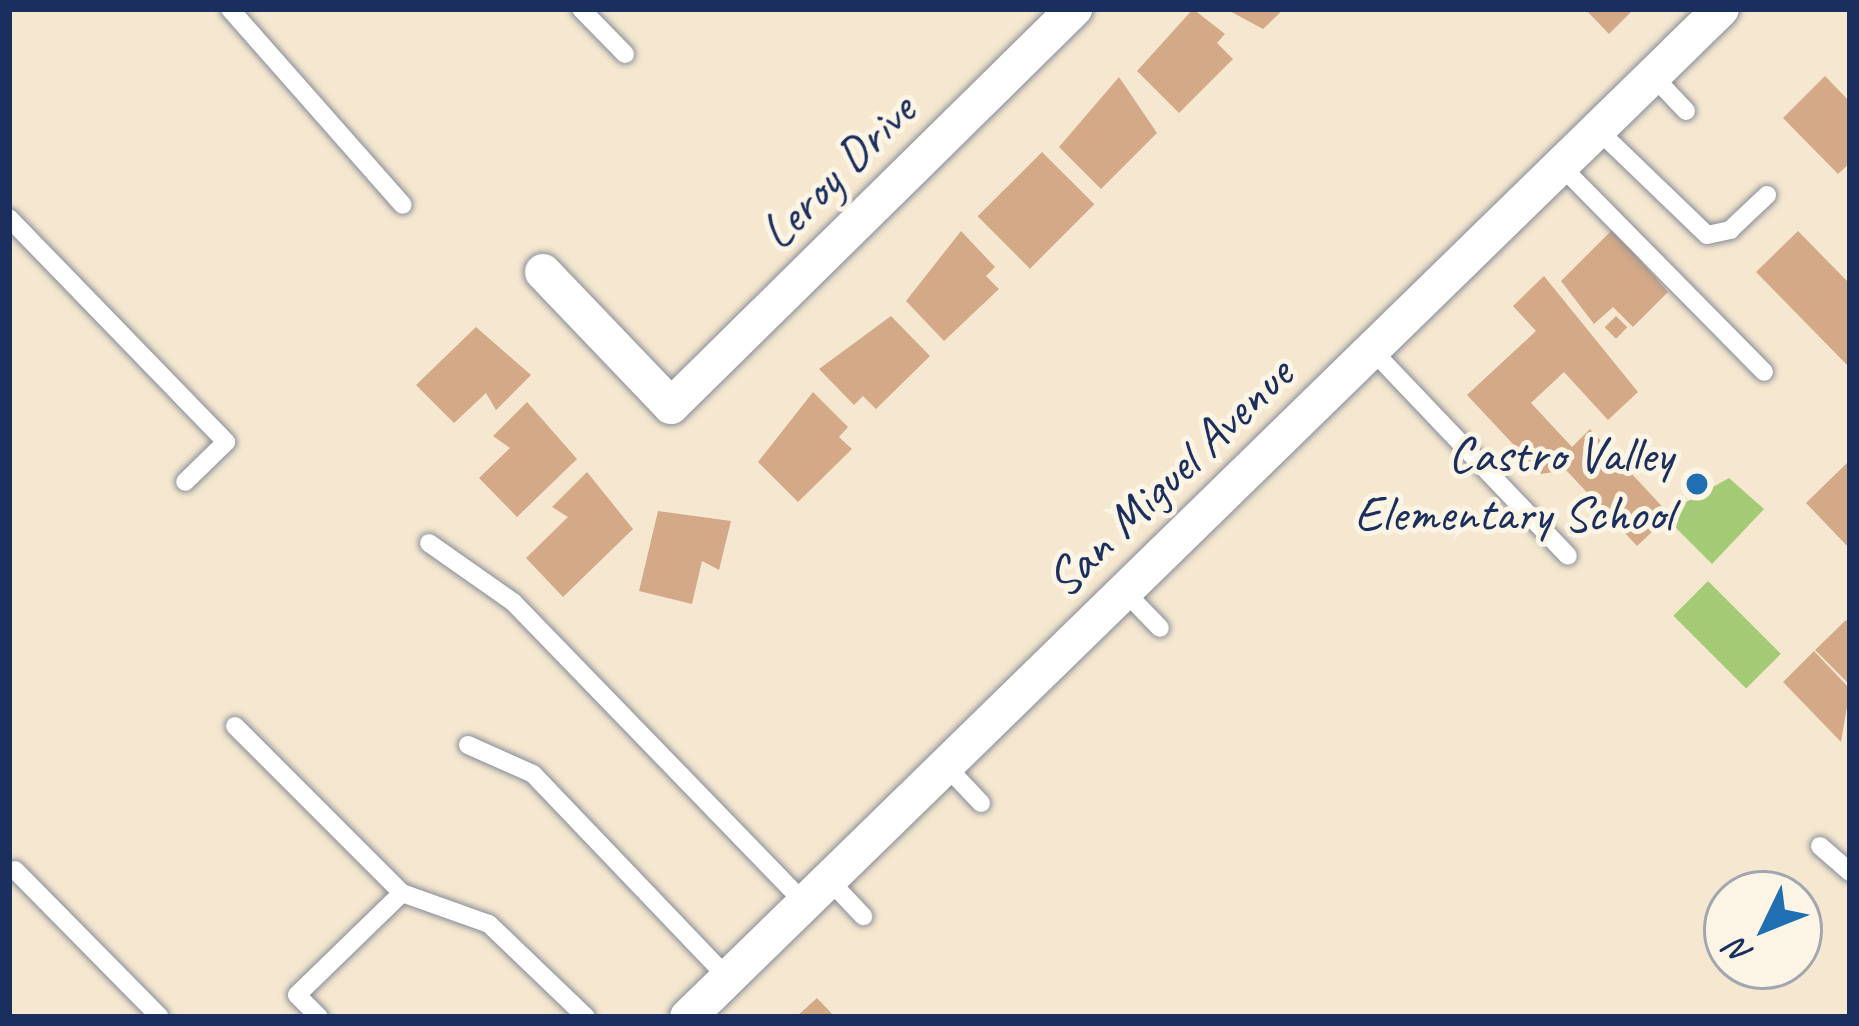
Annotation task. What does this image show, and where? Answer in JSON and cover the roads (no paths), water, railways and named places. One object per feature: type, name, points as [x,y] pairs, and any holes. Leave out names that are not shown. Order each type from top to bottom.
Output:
[{"type":"street","name":"Leroy Drive","points":[[543,272],[671,406],[1075,9]]},
{"type":"street","name":"San Miguel Avenue","points":[[688,1017],[1721,9]]},
{"type":"lane","points":[[230,9],[404,206]]},
{"type":"lane","points":[[580,9],[625,54]]},
{"type":"lane","points":[[1653,76],[1686,111]]},
{"type":"lane","points":[[1598,130],[1707,236],[1767,195]]},
{"type":"lane","points":[[1561,166],[1764,372]]},
{"type":"lane","points":[[9,218],[226,442],[185,482]]},
{"type":"lane","points":[[1372,350],[1568,556]]},
{"type":"lane","points":[[429,543],[513,602],[817,892],[863,916]]},
{"type":"lane","points":[[1124,592],[1160,628]]},
{"type":"lane","points":[[235,725],[402,893],[489,924],[586,1017]]},
{"type":"lane","points":[[468,745],[533,774],[728,978]]},
{"type":"lane","points":[[946,766],[981,803]]},
{"type":"lane","points":[[1820,846],[1850,872]]},
{"type":"lane","points":[[15,870],[160,1017]]},
{"type":"lane","points":[[319,1017],[297,995],[402,893]]},
{"type":"place","name":"Castro Valley Elementary School","points":[[1697,484]]}]
